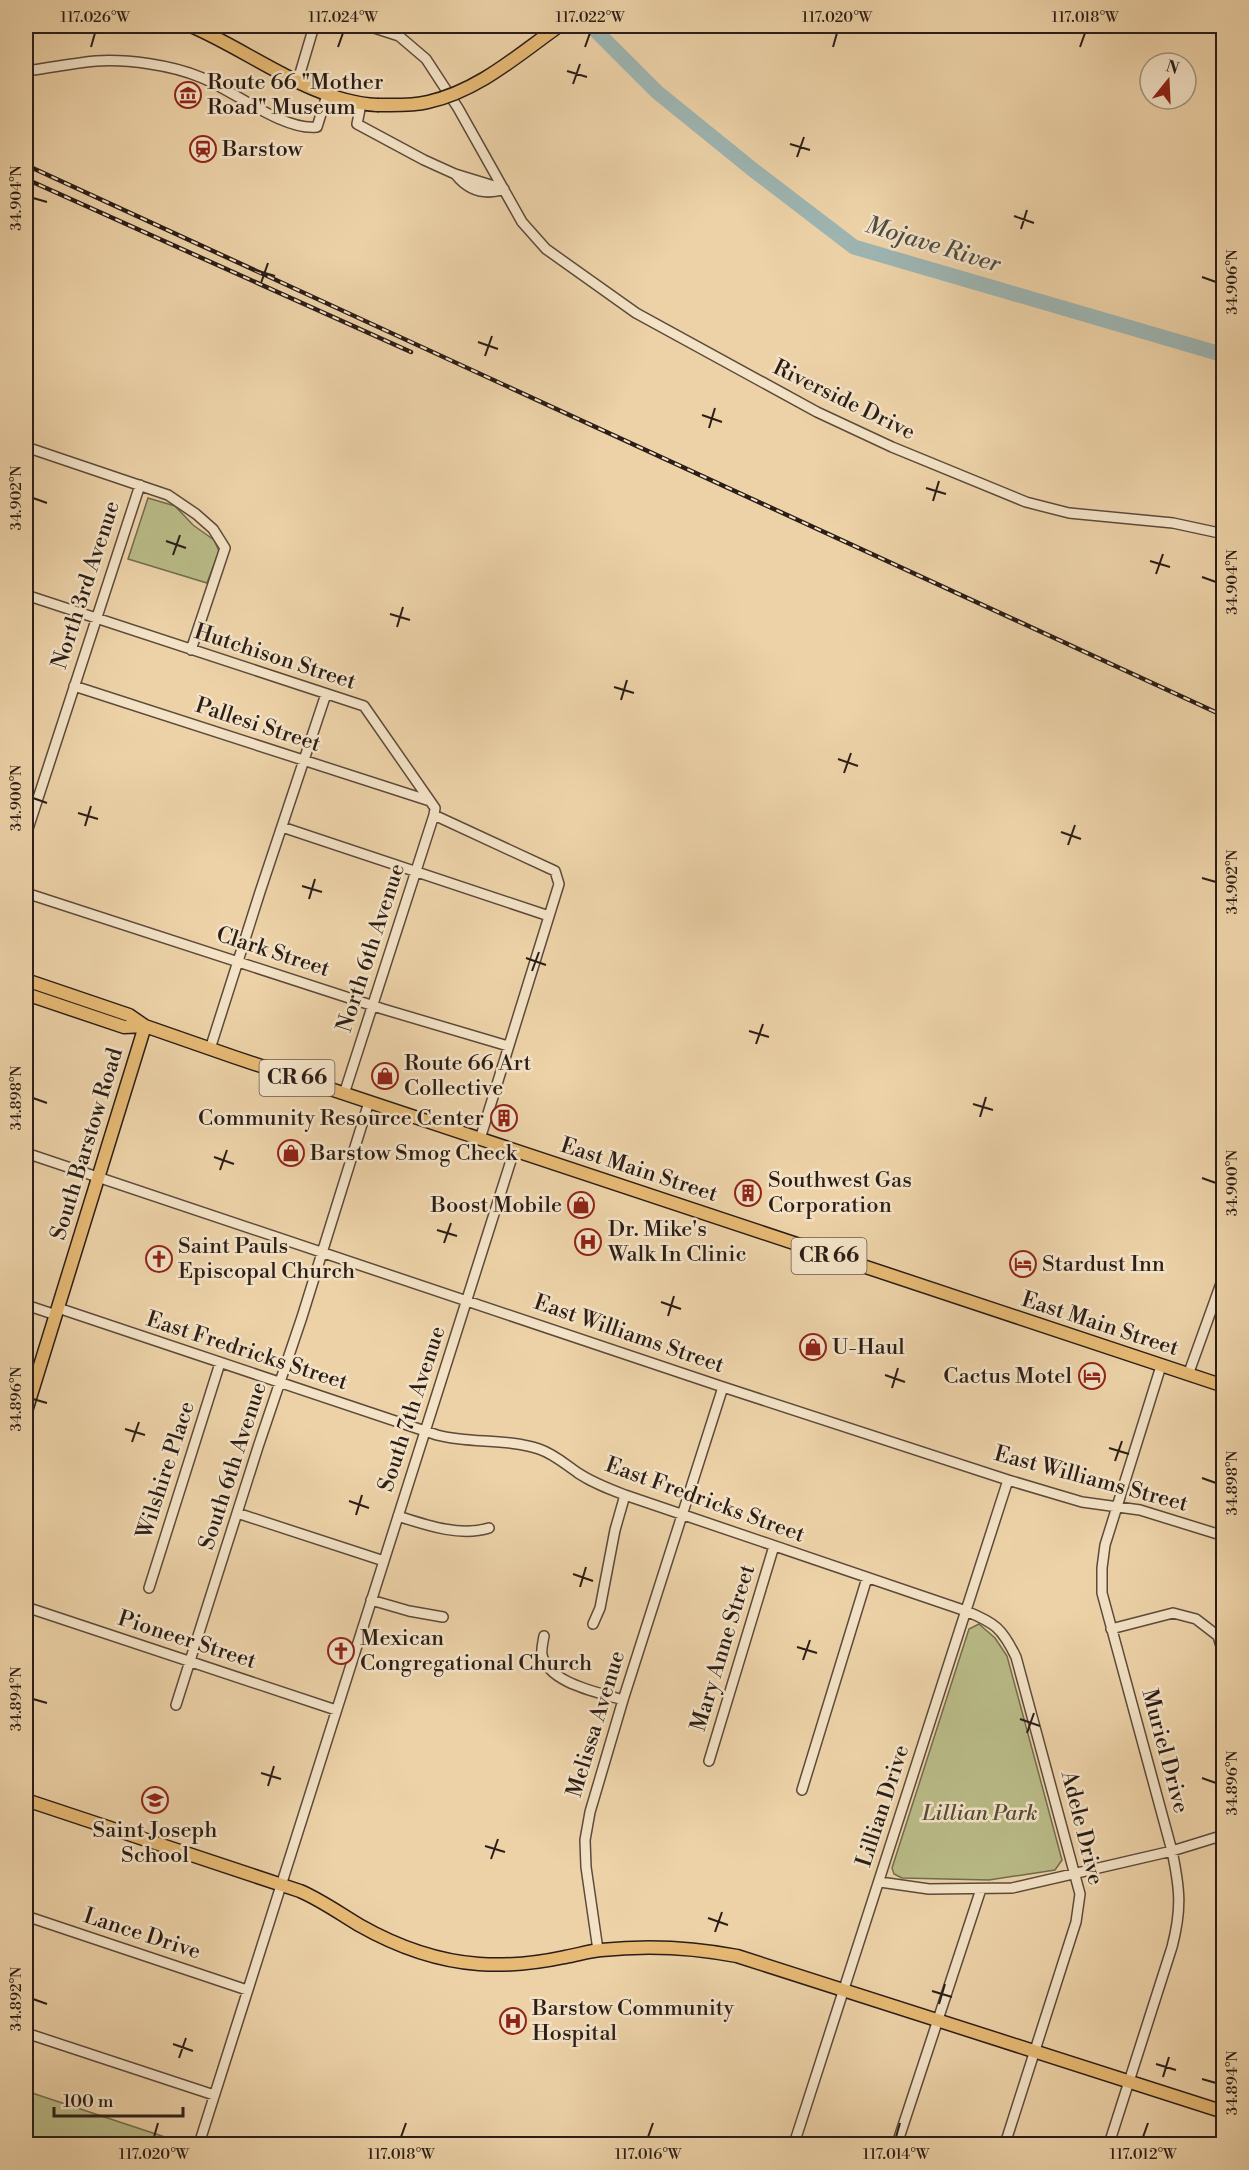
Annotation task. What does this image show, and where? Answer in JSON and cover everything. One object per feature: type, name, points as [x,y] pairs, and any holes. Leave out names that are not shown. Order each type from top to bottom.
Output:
[{"type":"main road","points":[[191,26],[214,35],[327,95],[361,104],[377,105],[416,105],[454,94],[480,82],[559,26]]},
{"type":"main road","name":"East Main Street","points":[[26,980],[129,1015],[145,1026],[210,1049],[1224,1386]]},
{"type":"main road","name":"East Main Street","points":[[26,994],[124,1027],[145,1026]]},
{"type":"main road","name":"South Barstow Road","points":[[26,1411],[145,1026]]},
{"type":"main road","points":[[26,1800],[316,1898],[385,1939],[443,1959],[478,1964],[516,1965],[598,1950],[656,1946],[705,1950],[737,1956],[1224,2112]]},
{"type":"street","points":[[298,80],[314,26]]},
{"type":"street","name":"Riverside Drive","points":[[368,26],[399,36],[426,59],[458,108],[522,222],[532,235],[566,264],[636,313],[817,412],[891,447],[1026,502],[1069,513],[1173,523],[1224,534]]},
{"type":"street","points":[[33,70],[98,61],[161,65],[201,77],[288,123],[308,128],[317,127],[327,95]]},
{"type":"street","points":[[361,104],[357,124],[455,174],[465,186],[490,193],[504,189]]},
{"type":"street","points":[[26,447],[168,495],[213,529],[225,548],[191,650]]},
{"type":"street","name":"North 3rd Avenue","points":[[26,835],[140,485]]},
{"type":"street","name":"Hutchison Street","points":[[26,596],[364,706],[435,808],[434,815]]},
{"type":"street","name":"Pallesi Street","points":[[74,686],[430,801]]},
{"type":"street","points":[[210,1049],[326,694]]},
{"type":"street","points":[[434,815],[555,871],[559,884],[480,1139]]},
{"type":"street","name":"North 6th Avenue","points":[[344,1094],[434,815]]},
{"type":"street","points":[[282,827],[549,916]]},
{"type":"street","name":"Clark Street","points":[[26,893],[508,1046]]},
{"type":"street","name":"South 6th Avenue","points":[[176,1705],[323,1253],[369,1102]]},
{"type":"street","name":"South 7th Avenue","points":[[199,2145],[514,1151]]},
{"type":"street","name":"East Williams Street","points":[[26,1153],[723,1387],[1008,1480],[1063,1497],[1099,1505],[1140,1510],[1224,1536]]},
{"type":"street","points":[[1188,1375],[1224,1275]]},
{"type":"street","name":"East Fredricks Street","points":[[26,1305],[57,1312],[220,1363],[425,1431],[468,1441],[503,1441],[541,1449],[554,1455],[598,1485],[625,1496],[966,1611]]},
{"type":"street","name":"Wilshire Place","points":[[149,1588],[220,1363]]},
{"type":"street","name":"Muriel Drive","points":[[1109,2145],[1178,1925],[1179,1884],[1172,1851],[1102,1593],[1102,1568],[1106,1545],[1161,1366]]},
{"type":"street","name":"Melissa Avenue","points":[[598,1950],[586,1868],[585,1840],[590,1812],[623,1700],[723,1387]]},
{"type":"street","name":"Lillian Drive","points":[[794,2145],[1008,1480]]},
{"type":"street","points":[[593,1624],[600,1608],[615,1530],[625,1496]]},
{"type":"street","points":[[237,1513],[384,1561]]},
{"type":"street","points":[[398,1516],[443,1528],[480,1530],[489,1528]]},
{"type":"street","name":"Mary Anne Street","points":[[709,1761],[774,1546]]},
{"type":"street","points":[[802,1790],[867,1578]]},
{"type":"street","points":[[371,1600],[409,1611],[443,1617]]},
{"type":"street","name":"Pioneer Street","points":[[26,1607],[336,1710]]},
{"type":"street","name":"Adele Drive","points":[[966,1611],[990,1621],[1005,1635],[1016,1657],[1080,1894],[1076,1922],[1005,2145]]},
{"type":"street","points":[[1111,1629],[1173,1613],[1196,1619],[1218,1636],[1224,1656]]},
{"type":"street","points":[[544,1636],[542,1652],[545,1663],[552,1673],[567,1682],[623,1700]]},
{"type":"street","points":[[879,1882],[929,1889],[1016,1888],[1172,1851],[1224,1835]]},
{"type":"street","points":[[897,2145],[981,1889]]},
{"type":"street","name":"Lance Drive","points":[[26,1916],[247,1990]]},
{"type":"street","points":[[26,2033],[214,2095]]},
{"type":"green space","points":[[148,498],[175,506],[193,525],[214,540],[219,551],[207,583],[128,559]]},
{"type":"green space","name":"Lillian Park","points":[[979,1624],[995,1638],[1007,1656],[1062,1860],[1055,1870],[989,1880],[902,1878],[894,1874],[892,1868],[969,1629]]},
{"type":"green space","points":[[26,2091],[186,2144],[26,2144]]},
{"type":"waterway","name":"Mojave River","points":[[591,26],[657,92],[854,247],[1224,355]]},
{"type":"railway","points":[[26,165],[1224,716]]},
{"type":"railway","points":[[26,179],[411,352]]},
{"type":"place","name":"Route 66 \"Mother Road\" Museum","points":[[188,95]]},
{"type":"place","name":"Barstow","points":[[203,149]]},
{"type":"place","name":"Route 66 Art Collective","points":[[385,1076]]},
{"type":"place","name":"Community Resource Center","points":[[504,1118]]},
{"type":"place","name":"Barstow Smog Check","points":[[291,1153]]},
{"type":"place","name":"Southwest Gas Corporation","points":[[748,1193]]},
{"type":"place","name":"Boost Mobile","points":[[581,1205]]},
{"type":"place","name":"Dr. Mike's Walk In Clinic","points":[[588,1242]]},
{"type":"place","name":"Saint Pauls Episcopal Church","points":[[159,1259]]},
{"type":"place","name":"Stardust Inn","points":[[1023,1264]]},
{"type":"place","name":"U-Haul","points":[[813,1347]]},
{"type":"place","name":"Cactus Motel","points":[[1092,1376]]},
{"type":"place","name":"Mexican Congregational Church","points":[[341,1651]]},
{"type":"place","name":"Saint Joseph School","points":[[155,1800]]},
{"type":"place","name":"Barstow Community Hospital","points":[[513,2021]]}]
